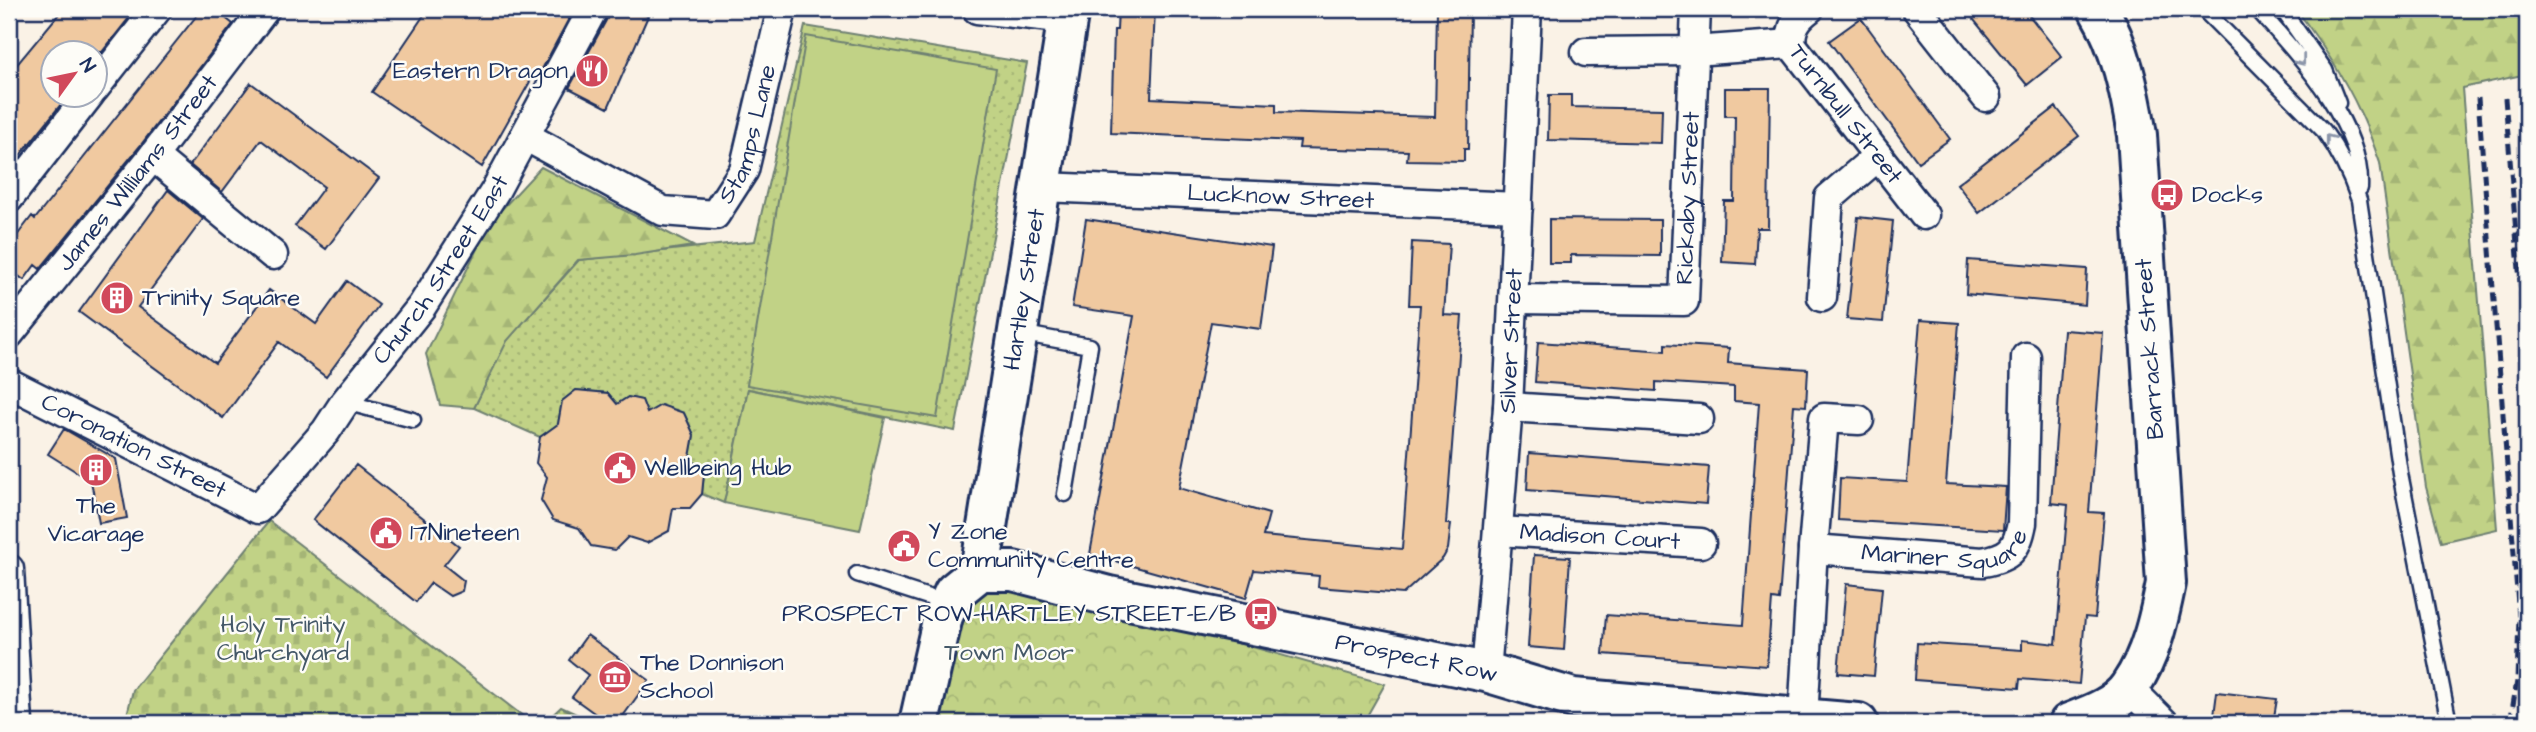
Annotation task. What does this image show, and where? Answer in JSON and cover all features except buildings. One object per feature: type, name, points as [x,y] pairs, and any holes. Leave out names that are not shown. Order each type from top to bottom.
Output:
[{"type":"street","points":[[108,71],[157,9]]},
{"type":"street","name":"James Williams Street","points":[[9,334],[153,156],[265,9]]},
{"type":"street","name":"Church Street East","points":[[258,509],[326,431],[345,402],[422,306],[495,191],[593,9]]},
{"type":"street","name":"Stamps Lane","points":[[524,136],[663,211],[715,215],[744,170],[782,9]]},
{"type":"street","points":[[977,9],[1069,14]]},
{"type":"street","name":"Silver Street","points":[[1486,672],[1508,407],[1527,9]]},
{"type":"street","points":[[1693,51],[1696,9]]},
{"type":"street","points":[[1791,44],[1791,31],[1797,19],[1809,9]]},
{"type":"street","points":[[1917,9],[1986,97]]},
{"type":"street","name":"Barrack Street","points":[[2104,12],[2131,95],[2137,135],[2166,583],[2158,625],[2129,688]]},
{"type":"street","name":"Hartley Street","points":[[981,571],[1069,14]]},
{"type":"street","name":"Turnbull Street","points":[[1586,52],[1693,51],[1791,44],[1924,215]]},
{"type":"street","name":"Rickaby Street","points":[[1514,299],[1684,301],[1693,51]]},
{"type":"street","points":[[9,198],[79,108]]},
{"type":"street","points":[[153,156],[273,255]]},
{"type":"street","points":[[1822,298],[1829,198],[1878,156]]},
{"type":"street","name":"Lucknow Street","points":[[1043,187],[1518,207]]},
{"type":"street","name":"Mariner Square","points":[[1813,549],[1983,562],[1999,559],[2012,551],[2022,523],[2026,357]]},
{"type":"street","name":"Coronation Street","points":[[9,383],[258,509]]},
{"type":"street","points":[[1508,407],[1699,419]]},
{"type":"street","points":[[1803,718],[1824,418],[1859,420]]},
{"type":"street","name":"Madison Court","points":[[1499,531],[1701,543]]},
{"type":"street","points":[[9,569],[15,719]]},
{"type":"street","points":[[919,723],[943,616],[954,593],[981,571]]},
{"type":"street","name":"Prospect Row","points":[[981,571],[1013,571],[1109,596],[1486,672],[1573,698],[1858,723]]},
{"type":"street","points":[[2069,723],[2101,710],[2129,688],[2164,723]]},
{"type":"lane","points":[[2203,9],[2324,131],[2344,161],[2359,200]]},
{"type":"lane","points":[[2257,9],[2305,66],[2345,122]]},
{"type":"lane","points":[[2281,9],[2325,70],[2360,169],[2359,200],[2400,473],[2449,723]]},
{"type":"lane","points":[[1019,333],[1090,346],[1065,494]]},
{"type":"lane","points":[[345,402],[413,419]]},
{"type":"lane","points":[[857,574],[949,603]]},
{"type":"green space","points":[[2296,9],[2527,9],[2527,74],[2462,88],[2497,529],[2441,542],[2426,487],[2380,163],[2366,124],[2346,85]]},
{"type":"green space","points":[[805,26],[1027,63],[955,431],[748,389],[724,503],[702,494],[704,474],[690,457],[694,435],[684,413],[661,405],[647,413],[642,400],[628,397],[617,404],[608,393],[576,390],[562,401],[558,424],[540,437],[474,408],[506,341],[579,260],[755,241]]},
{"type":"green space","points":[[806,36],[996,69],[937,418],[747,385]]},
{"type":"green space","points":[[541,167],[693,246],[578,260],[507,341],[474,408],[440,405],[426,354],[490,222]]},
{"type":"green space","points":[[748,389],[885,418],[860,530],[724,503]]},
{"type":"green space","name":"Holy Trinity Churchyard","points":[[269,521],[532,723],[125,723],[133,690]]},
{"type":"green space","name":"Town Moor","points":[[980,571],[1385,684],[1363,723],[915,723]]},
{"type":"green space","points":[[561,707],[596,723],[544,723]]},
{"type":"railway","points":[[2478,98],[2519,617],[2517,681],[2510,723]]},
{"type":"railway","points":[[2505,98],[2527,367]]},
{"type":"place","name":"Eastern Dragon","points":[[592,71]]},
{"type":"place","name":"Docks","points":[[2167,195]]},
{"type":"place","name":"Trinity Square","points":[[117,298]]},
{"type":"place","name":"Wellbeing Hub","points":[[620,468]]},
{"type":"place","name":"The Vicarage","points":[[96,470]]},
{"type":"place","name":"17Nineteen","points":[[386,533]]},
{"type":"place","name":"Y Zone Community Centre","points":[[904,546]]},
{"type":"place","name":"PROSPECT ROW-HARTLEY STREET-E/B","points":[[1261,614]]},
{"type":"place","name":"The Donnison School","points":[[615,677]]}]
